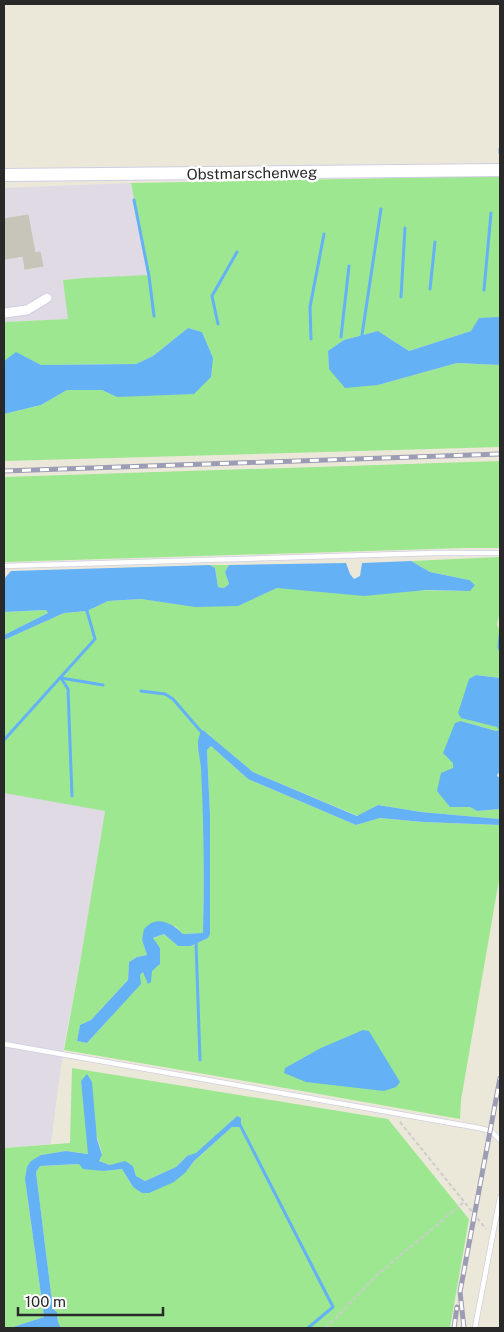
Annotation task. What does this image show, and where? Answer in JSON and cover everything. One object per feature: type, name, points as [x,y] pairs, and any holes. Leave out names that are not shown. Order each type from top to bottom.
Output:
[{"type":"main road","name":"Obstmarschenweg","points":[[4,175],[500,170]]},
{"type":"street","points":[[4,313],[27,310],[47,298]]},
{"type":"lane","points":[[4,566],[500,553]]},
{"type":"lane","points":[[4,1044],[480,1128],[491,1131],[500,1140]]},
{"type":"lane","points":[[475,1328],[500,1196]]},
{"type":"path","points":[[393,1113],[493,1236]]},
{"type":"path","points":[[326,1328],[377,1275],[464,1202]]},
{"type":"shaded area","points":[[131,183],[149,276],[63,280],[69,319],[4,322],[4,188]]},
{"type":"shaded area","points":[[4,793],[105,810],[81,957],[65,1040],[51,1144],[4,1148]]},
{"type":"green space","points":[[500,176],[500,317],[471,331],[409,351],[378,331],[344,340],[328,352],[329,369],[378,385],[457,363],[500,365],[500,447],[4,461],[4,414],[41,405],[67,390],[102,390],[118,397],[213,358],[202,332],[188,328],[153,356],[136,364],[41,365],[16,353],[4,361],[4,322],[68,319],[63,280],[149,275],[131,183]]},
{"type":"green space","points":[[500,461],[500,548],[4,562],[4,477]]},
{"type":"green space","points":[[500,557],[500,611],[497,625],[500,632],[500,678],[476,675],[497,727],[500,730],[496,731],[461,721],[454,763],[450,807],[470,807],[477,811],[500,809],[500,819],[421,812],[378,805],[358,816],[253,772],[203,730],[198,745],[201,761],[204,816],[203,933],[183,934],[175,926],[142,940],[147,955],[137,957],[129,962],[128,980],[91,1020],[80,1025],[77,1041],[87,1043],[109,1019],[140,975],[143,972],[151,971],[160,964],[160,948],[152,939],[164,934],[178,946],[191,946],[208,938],[210,934],[210,815],[207,750],[211,746],[248,779],[356,825],[380,818],[500,825],[500,874],[461,1100],[460,1119],[64,1050],[105,811],[4,793],[4,640],[64,613],[87,611],[108,601],[141,599],[193,606],[237,606],[277,588],[470,591],[469,580],[430,572],[411,561]]},
{"type":"green space","points":[[210,565],[229,565],[225,572],[229,584],[224,588],[218,587],[215,568]]},
{"type":"green space","points":[[46,610],[48,613],[4,635],[4,612]]},
{"type":"green space","points":[[72,1068],[388,1119],[469,1219],[450,1328],[61,1328],[57,1312],[53,1309],[36,1172],[40,1166],[80,1164],[104,1171],[122,1169],[133,1187],[186,1172],[194,1161],[232,1127],[241,1127],[237,1116],[196,1154],[187,1156],[176,1167],[145,1181],[136,1176],[133,1166],[110,1165],[99,1161],[102,1154],[81,1081],[89,1154],[66,1151],[41,1155],[25,1179],[44,1317],[13,1327],[4,1327],[4,1148],[70,1143]]},
{"type":"water","points":[[500,317],[500,365],[457,363],[378,385],[345,388],[329,369],[328,351],[344,340],[378,331],[409,351],[471,331],[479,318]]},
{"type":"water","points":[[188,328],[202,332],[213,358],[211,377],[194,394],[117,397],[102,390],[67,390],[41,405],[4,414],[4,361],[16,352],[41,365],[136,364],[153,356]]},
{"type":"water","points":[[411,561],[430,572],[469,580],[475,585],[470,591],[426,590],[364,596],[277,588],[238,606],[195,607],[141,599],[108,601],[87,611],[64,613],[4,640],[4,635],[48,613],[46,610],[4,612],[4,579],[11,571],[210,565],[215,568],[218,587],[224,588],[229,584],[225,572],[229,565],[346,563],[354,579],[360,576],[362,563]]},
{"type":"water","points":[[476,675],[500,678],[500,774],[498,773],[497,776],[500,778],[500,809],[477,811],[470,807],[450,807],[437,791],[441,773],[453,768],[453,763],[443,753],[455,723],[461,721],[496,731],[499,730],[497,727],[461,718],[458,713],[469,679]]},
{"type":"water","points":[[203,730],[253,772],[357,816],[378,805],[421,812],[500,819],[500,825],[380,818],[356,825],[248,779],[211,746],[207,750],[210,815],[210,934],[208,938],[191,946],[178,946],[164,934],[153,938],[160,948],[160,964],[152,971],[151,982],[148,984],[143,972],[140,975],[141,984],[87,1043],[77,1041],[80,1025],[91,1020],[128,980],[129,962],[137,957],[147,955],[142,940],[144,929],[147,926],[158,921],[174,926],[183,934],[203,933],[203,811],[198,739]]},
{"type":"water","points":[[363,1030],[369,1031],[400,1082],[396,1087],[384,1091],[306,1082],[284,1073],[285,1068],[321,1048]]},
{"type":"water","points":[[87,1074],[92,1082],[97,1139],[102,1155],[99,1161],[110,1165],[125,1161],[133,1166],[136,1176],[145,1181],[176,1167],[187,1156],[196,1153],[237,1116],[241,1118],[241,1127],[232,1127],[174,1182],[149,1193],[142,1193],[133,1187],[122,1169],[104,1171],[83,1169],[79,1164],[40,1166],[36,1172],[53,1309],[57,1312],[61,1328],[4,1328],[44,1317],[25,1179],[27,1167],[31,1161],[41,1155],[66,1151],[88,1154],[81,1081]]},
{"type":"building","points":[[28,215],[35,253],[40,252],[43,266],[25,269],[23,256],[4,259],[4,219]]},
{"type":"waterway","points":[[134,200],[149,276],[154,316]]},
{"type":"waterway","points":[[362,335],[381,209]]},
{"type":"waterway","points":[[484,290],[491,213]]},
{"type":"waterway","points":[[401,297],[405,228]]},
{"type":"waterway","points":[[311,339],[310,307],[324,234]]},
{"type":"waterway","points":[[430,289],[435,242]]},
{"type":"waterway","points":[[218,324],[212,296],[237,252]]},
{"type":"waterway","points":[[341,337],[349,266]]},
{"type":"waterway","points":[[4,740],[95,639],[87,611]]},
{"type":"waterway","points":[[500,636],[500,650]]},
{"type":"waterway","points":[[72,796],[68,689],[61,678],[103,685]]},
{"type":"waterway","points":[[141,691],[165,694],[173,699],[204,735]]},
{"type":"waterway","points":[[196,943],[200,1060]]},
{"type":"waterway","points":[[239,1123],[333,1307],[308,1328]]},
{"type":"railway","points":[[4,471],[500,454]]},
{"type":"railway","points":[[464,1328],[460,1292],[500,1078]]},
{"type":"railway","points":[[454,1328],[457,1307]]}]
